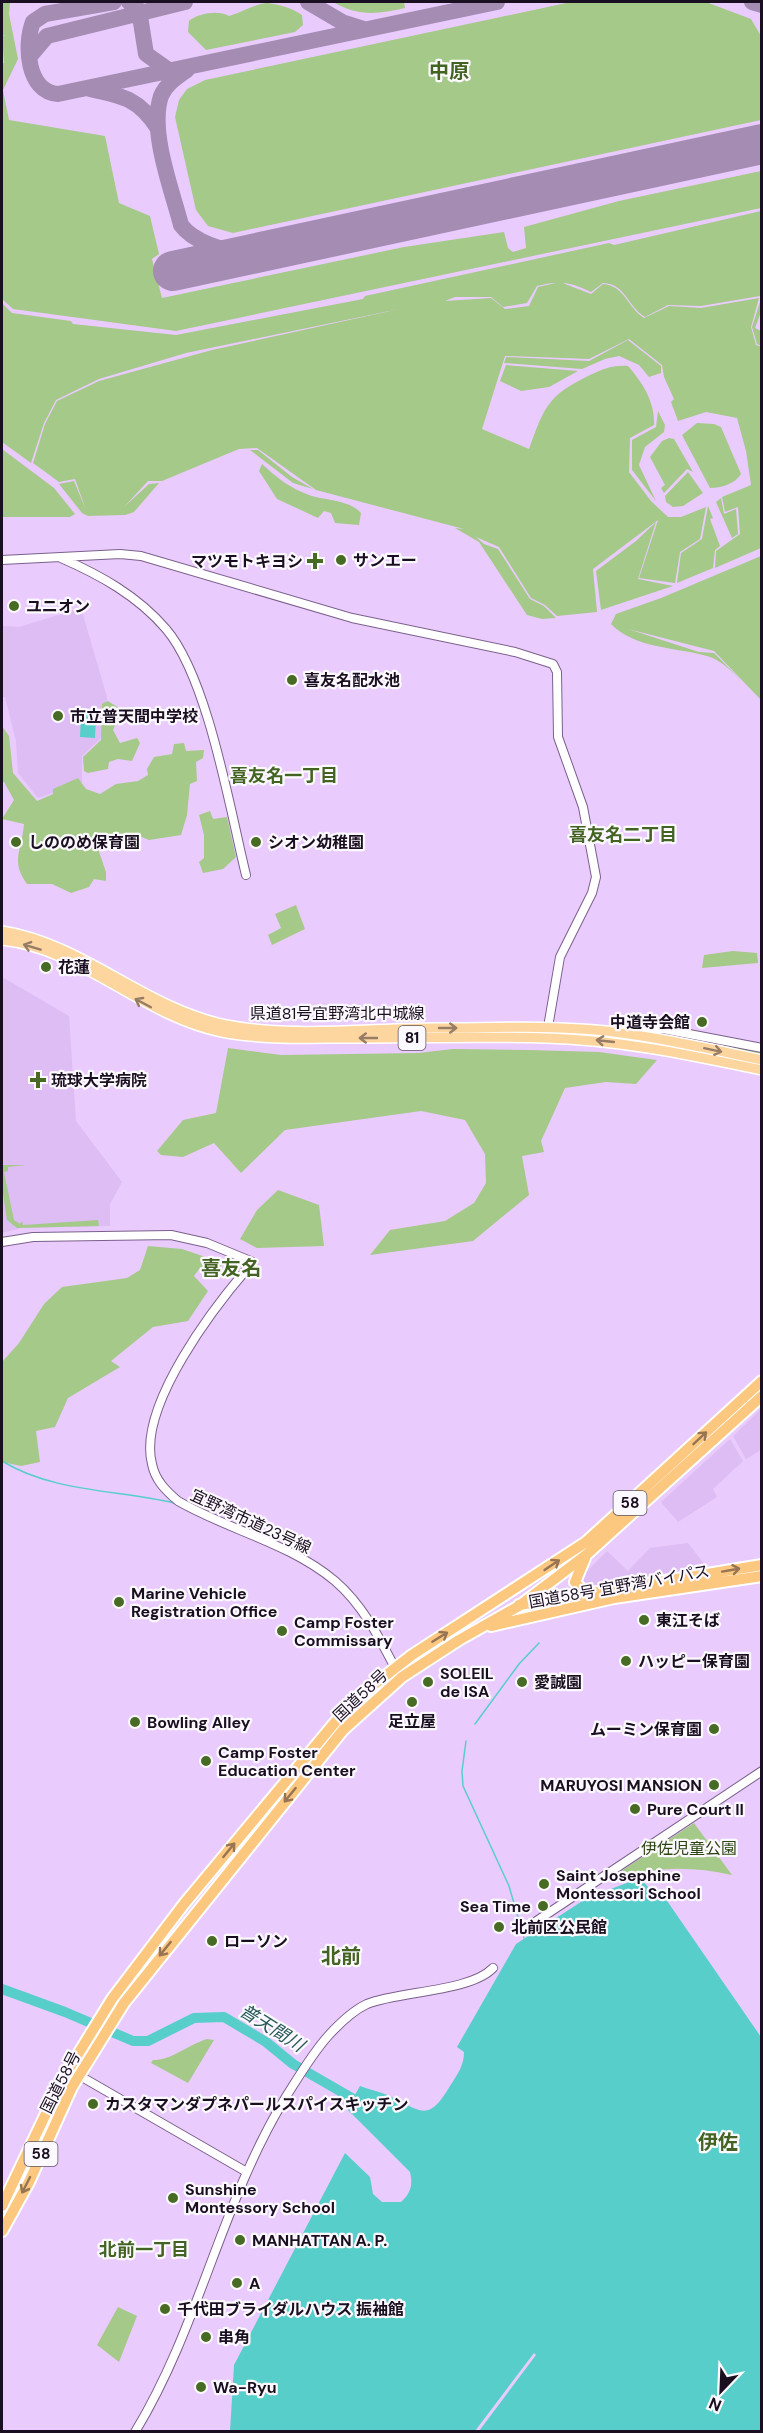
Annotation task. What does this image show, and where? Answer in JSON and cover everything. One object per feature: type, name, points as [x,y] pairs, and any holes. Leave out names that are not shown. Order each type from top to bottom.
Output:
[{"type":"highway","name":"国道58号","points":[[2,2206],[68,2069],[99,2018],[184,1904],[316,1744],[353,1704],[395,1668],[586,1542],[762,1381]]},
{"type":"highway","name":"国道58号","points":[[2,2231],[29,2181],[79,2075],[135,1986],[343,1730],[402,1677],[459,1640],[525,1603],[586,1555],[762,1396]]},
{"type":"highway","name":"58","points":[[586,1555],[575,1578],[576,1585],[583,1592],[606,1592]]},
{"type":"highway","name":"国道58号 宜野湾バイパス","points":[[486,1609],[606,1592],[762,1565]]},
{"type":"highway","name":"国道58号 宜野湾バイパス","points":[[482,1629],[614,1598],[762,1576]]},
{"type":"highway","points":[[530,1581],[525,1603],[536,1608],[570,1609]]},
{"type":"main road","name":"県道81号宜野湾北中城線","points":[[2,931],[39,939],[65,950],[165,1004],[226,1025],[277,1030],[547,1033],[663,1049],[762,1070]]},
{"type":"main road","name":"県道81号宜野湾北中城線","points":[[2,940],[31,946],[58,957],[162,1012],[222,1032],[283,1038],[603,1030],[665,1039],[762,1060]]},
{"type":"street","points":[[2,560],[120,554],[141,556],[352,618],[515,652],[553,664],[557,672],[558,737],[583,807],[596,877],[592,893],[560,957],[547,1033]]},
{"type":"street","points":[[58,557],[115,585],[167,629],[201,696],[246,875]]},
{"type":"street","points":[[603,1030],[635,1028],[680,1031],[762,1048]]},
{"type":"street","points":[[663,1049],[665,1039],[671,1033],[680,1031]]},
{"type":"street","name":"宜野湾市道23号線","points":[[3,1241],[33,1237],[171,1235],[207,1243],[253,1262],[210,1313],[174,1375],[154,1430],[150,1449],[152,1465],[162,1486],[178,1501],[309,1563],[334,1580],[354,1600],[395,1668]]},
{"type":"street","points":[[532,1924],[762,1771]]},
{"type":"street","points":[[135,2432],[154,2401],[180,2345],[245,2171],[310,2060],[336,2028],[366,2005],[477,1978],[493,1968]]},
{"type":"street","points":[[68,2069],[245,2171]]},
{"type":"shaded area","name":"市立普天間中学校","points":[[81,608],[107,697],[104,735],[82,756],[82,782],[38,798],[18,773],[16,741],[5,697],[2,697],[2,626],[19,627]]},
{"type":"shaded area","points":[[81,714],[96,715],[95,738],[80,737]]},
{"type":"shaded area","name":"琉球大学病院","points":[[2,977],[69,1016],[76,1121],[122,1182],[110,1204],[110,1226],[21,1228],[2,1233]]},
{"type":"shaded area","points":[[761,1409],[761,1450],[746,1459],[733,1436]]},
{"type":"shaded area","points":[[730,1439],[743,1461],[713,1489],[717,1497],[678,1522],[661,1502]]},
{"type":"shaded area","points":[[688,1543],[708,1569],[596,1586],[583,1583],[586,1572],[607,1551],[628,1571],[650,1548]]},
{"type":"shaded area","points":[[640,1878],[657,1897],[663,1895],[761,2037],[761,2431],[479,2431],[536,2355],[534,2353],[475,2431],[230,2431],[234,2365],[345,2153],[370,2177],[373,2194],[382,2202],[401,2202],[410,2188],[410,2172],[347,2109],[360,2086],[387,2095],[413,2108],[432,2109],[443,2097],[460,2070],[464,2052],[457,2047],[516,1944],[587,1898]]},
{"type":"green space","points":[[2,2],[10,2],[9,14],[18,59],[3,90],[9,120],[105,136],[119,203],[150,216],[159,254],[152,259],[162,298],[404,247],[504,232],[508,248],[513,252],[526,248],[524,227],[619,201],[761,171],[761,208],[176,331],[13,309],[2,299],[2,64],[4,63],[2,36],[5,35],[2,35]]},
{"type":"green space","points":[[333,2],[404,2],[405,8],[369,13],[351,10]]},
{"type":"green space","points":[[571,2],[706,2],[751,19],[761,36],[761,120],[233,233],[208,226],[196,210],[175,117],[179,100],[187,89],[205,80]]},
{"type":"green space","points":[[267,3],[298,12],[302,15],[303,25],[295,32],[206,50],[188,32],[189,21],[198,16],[214,13],[229,16]]},
{"type":"green space","points":[[761,211],[760,296],[701,306],[668,305],[645,317],[622,291],[611,284],[603,283],[591,292],[562,283],[591,294],[603,284],[610,286],[621,293],[644,318],[669,306],[701,308],[759,298],[751,327],[756,345],[762,347],[761,548],[715,568],[716,551],[740,534],[738,507],[725,512],[722,497],[751,485],[746,451],[737,418],[706,412],[678,421],[671,402],[674,399],[664,377],[662,365],[629,339],[589,359],[505,356],[482,429],[529,449],[543,413],[555,397],[574,383],[617,366],[628,366],[639,379],[650,401],[654,425],[630,438],[629,472],[651,501],[668,517],[681,517],[706,507],[700,539],[680,552],[675,583],[639,578],[658,520],[593,569],[597,612],[557,616],[545,605],[531,598],[499,547],[476,537],[484,544],[498,549],[530,599],[544,606],[556,618],[542,619],[527,615],[479,542],[455,528],[464,529],[316,490],[257,448],[239,449],[162,481],[148,481],[124,507],[149,484],[159,483],[134,512],[125,515],[88,516],[82,513],[59,484],[74,481],[86,510],[75,479],[59,482],[33,463],[45,424],[57,401],[99,381],[212,350],[404,308],[186,353],[99,379],[56,400],[44,423],[31,463],[2,442],[2,303],[12,313],[71,321],[73,324],[176,335],[363,299],[365,296],[609,243],[614,245]],"holes":[[[557,283],[538,287],[529,306],[505,309],[491,298],[445,301],[455,297],[491,297],[503,307],[527,303],[537,286]]]},
{"type":"green space","points":[[760,302],[761,312],[755,328],[761,331],[761,346],[757,344],[752,327]]},
{"type":"green space","points":[[628,340],[661,366],[661,373],[649,377],[639,365],[619,356],[605,359],[582,369],[504,363],[506,357],[589,361]]},
{"type":"green space","points":[[506,365],[578,371],[549,387],[521,391],[500,381]]},
{"type":"green space","points":[[658,411],[665,425],[664,432],[645,447],[639,465],[656,501],[632,470],[632,440],[656,427]]},
{"type":"green space","points":[[697,423],[714,424],[721,427],[741,474],[731,483],[710,488],[682,435]]},
{"type":"green space","points":[[669,438],[674,439],[693,472],[687,469],[664,493],[661,488],[665,485],[650,457],[662,441]]},
{"type":"green space","points":[[2,449],[54,488],[75,514],[70,517],[2,517]]},
{"type":"green space","points":[[250,450],[258,450],[292,477],[313,489],[293,483]]},
{"type":"green space","points":[[262,464],[284,482],[302,492],[356,508],[361,513],[359,525],[335,523],[331,513],[324,511],[318,518],[277,499],[259,471]]},
{"type":"green space","points":[[688,472],[703,493],[683,506],[673,507],[666,502],[665,496]]},
{"type":"green space","points":[[721,498],[724,514],[736,509],[738,534],[732,538],[716,502]]},
{"type":"green space","points":[[708,506],[713,518],[710,519],[720,546],[715,550],[713,568],[677,583],[681,553],[702,539]]},
{"type":"green space","points":[[656,522],[638,579],[673,586],[601,610],[596,571],[636,541]]},
{"type":"green space","points":[[761,556],[761,700],[714,651],[628,629],[699,652],[714,653],[741,680],[717,660],[695,653],[644,643],[621,632],[611,624],[616,614],[661,598]]},
{"type":"green space","points":[[108,701],[122,710],[113,730],[120,743],[137,738],[140,743],[132,761],[118,759],[109,762],[108,769],[88,773],[84,771],[83,757],[101,740],[102,704]]},
{"type":"green space","points":[[2,726],[9,736],[13,773],[37,801],[53,794],[53,789],[78,778],[86,789],[100,794],[116,784],[138,781],[148,775],[147,769],[154,757],[172,754],[174,744],[184,743],[186,751],[204,750],[203,758],[196,762],[197,781],[190,784],[187,815],[181,835],[149,840],[132,833],[97,846],[106,872],[106,881],[94,879],[89,887],[71,893],[52,884],[27,884],[18,862],[24,824],[2,819],[14,800],[2,782]]},
{"type":"green space","points":[[210,811],[213,819],[227,817],[236,857],[223,869],[203,873],[199,862],[204,858],[204,835],[199,815]]},
{"type":"green space","points":[[296,905],[305,929],[272,945],[268,935],[281,928],[275,914]]},
{"type":"green space","points":[[733,951],[757,953],[758,963],[702,968],[704,955]]},
{"type":"green space","points":[[679,1037],[761,1052],[761,1055],[684,1038]]},
{"type":"green space","points":[[228,1048],[281,1055],[418,1053],[453,1049],[530,1050],[599,1052],[657,1060],[636,1084],[606,1082],[565,1088],[541,1141],[544,1152],[522,1156],[529,1195],[473,1241],[370,1255],[390,1230],[445,1221],[474,1203],[486,1183],[485,1154],[465,1120],[421,1111],[285,1130],[241,1173],[214,1143],[183,1157],[161,1155],[157,1151],[183,1120],[216,1113]]},
{"type":"green space","points":[[2,1165],[26,1165],[8,1167],[8,1171],[4,1172],[14,1220],[20,1224],[22,1221],[23,1225],[98,1220],[99,1226],[17,1228],[7,1220],[2,1187]]},
{"type":"green space","points":[[278,1190],[319,1205],[324,1246],[257,1248],[240,1239],[257,1210]]},
{"type":"green space","points":[[148,1246],[182,1249],[229,1265],[200,1268],[194,1276],[208,1291],[188,1321],[153,1327],[111,1361],[120,1367],[68,1398],[55,1427],[36,1431],[40,1462],[21,1466],[2,1462],[2,1362],[19,1343],[44,1304],[62,1287],[127,1278],[140,1270]]},
{"type":"green space","name":"伊佐児童公園","points":[[694,1823],[732,1875],[701,1870],[672,1869],[643,1872],[614,1880],[612,1877]]},
{"type":"green space","points":[[207,2039],[214,2040],[188,2083],[151,2063],[153,2060],[166,2058]]},
{"type":"green space","points":[[118,2307],[137,2316],[119,2362],[97,2345]]},
{"type":"waterway","points":[[2,1461],[42,1479],[86,1489],[174,1503]]},
{"type":"waterway","points":[[475,1724],[519,1664],[539,1643]]},
{"type":"waterway","points":[[466,1741],[462,1771],[463,1786],[509,1886],[524,1938]]},
{"type":"waterway","name":"普天間川","points":[[2,1989],[65,2012],[133,2041],[148,2041],[194,2018],[224,2017],[266,2042],[293,2064],[352,2098]]},
{"type":"taxiway","points":[[114,2],[45,14],[33,22],[29,43],[30,66],[40,85],[58,94],[497,2]]},
{"type":"taxiway","points":[[129,2],[139,10],[146,54],[170,71]]},
{"type":"taxiway","points":[[30,56],[47,36],[185,2]]},
{"type":"taxiway","points":[[308,2],[342,22],[364,29]]},
{"type":"taxiway","points":[[752,2],[762,5]]},
{"type":"taxiway","points":[[187,70],[166,88],[161,96],[158,110],[163,160],[181,225],[201,241],[245,255]]},
{"type":"taxiway","points":[[90,89],[136,104],[157,127]]},
{"type":"runway","points":[[173,271],[762,144]]},
{"type":"place","name":"サンエー","points":[[341,560]]},
{"type":"place","name":"マツモトキヨシ","points":[[315,561]]},
{"type":"place","name":"ユニオン","points":[[14,606]]},
{"type":"place","name":"喜友名配水池","points":[[292,680]]},
{"type":"place","name":"市立普天間中学校","points":[[58,716]]},
{"type":"place","name":"しののめ保育園","points":[[16,842]]},
{"type":"place","name":"シオン幼稚園","points":[[256,842]]},
{"type":"place","name":"花蓮","points":[[46,967]]},
{"type":"place","name":"中道寺会館","points":[[702,1022]]},
{"type":"place","name":"琉球大学病院","points":[[38,1080]]},
{"type":"place","name":"Marine Vehicle Registration Office","points":[[119,1602]]},
{"type":"place","name":"東江そば","points":[[644,1620]]},
{"type":"place","name":"Camp Foster Commissary","points":[[282,1631]]},
{"type":"place","name":"ハッピー保育園","points":[[626,1661]]},
{"type":"place","name":"SOLEIL de ISA","points":[[428,1682]]},
{"type":"place","name":"愛誠園","points":[[522,1682]]},
{"type":"place","name":"足立屋","points":[[412,1702]]},
{"type":"place","name":"Bowling Alley","points":[[135,1722]]},
{"type":"place","name":"ムーミン保育園","points":[[714,1729]]},
{"type":"place","name":"Camp Foster Education Center","points":[[206,1761]]},
{"type":"place","name":"MARUYOSI MANSION","points":[[714,1785]]},
{"type":"place","name":"Pure Court II","points":[[635,1809]]},
{"type":"place","name":"Saint Josephine Montessori School","points":[[544,1884]]},
{"type":"place","name":"Sea Time","points":[[543,1906]]},
{"type":"place","name":"北前区公民館","points":[[499,1927]]},
{"type":"place","name":"ローソン","points":[[212,1941]]},
{"type":"place","name":"カスタマンダプネパールスパイスキッチン","points":[[93,2104]]},
{"type":"place","name":"Sunshine Montessory School","points":[[173,2198]]},
{"type":"place","name":"MANHATTAN A. P.","points":[[240,2240]]},
{"type":"place","name":"A","points":[[237,2283]]},
{"type":"place","name":"千代田ブライダルハウス 振袖館","points":[[165,2309]]},
{"type":"place","name":"串角","points":[[206,2337]]},
{"type":"place","name":"Wa-Ryu","points":[[201,2387]]},
{"type":"district","name":"中原","points":[[449,71]]},
{"type":"district","name":"喜友名一丁目","points":[[284,776]]},
{"type":"district","name":"喜友名二丁目","points":[[623,835]]},
{"type":"district","name":"喜友名","points":[[231,1268]]},
{"type":"district","name":"北前","points":[[341,1956]]},
{"type":"district","name":"伊佐","points":[[718,2142]]},
{"type":"district","name":"北前一丁目","points":[[144,2250]]}]
